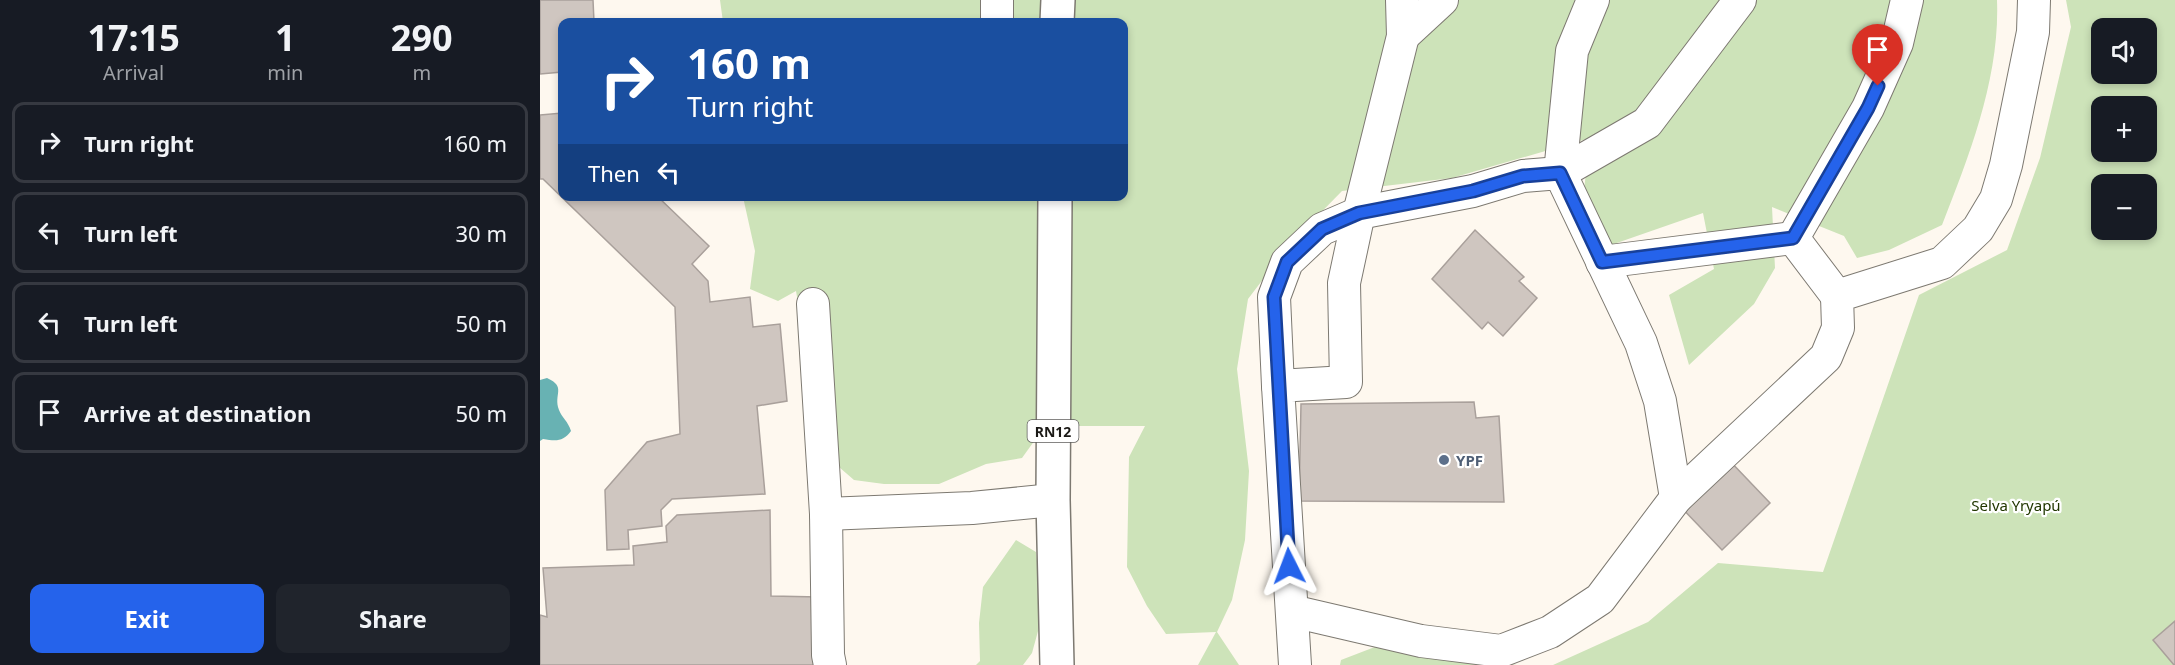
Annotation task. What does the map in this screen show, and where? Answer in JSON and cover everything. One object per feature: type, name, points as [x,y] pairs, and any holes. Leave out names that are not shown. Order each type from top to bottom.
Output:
[{"type":"highway","points":[[1057,18],[1058,0]]},
{"type":"highway","name":"RN12","points":[[1052,659],[1055,201]]},
{"type":"lane","points":[[997,0],[997,18]]},
{"type":"lane","points":[[1278,386],[1346,382],[1344,283],[1403,36],[1402,0]]},
{"type":"lane","points":[[1403,36],[1442,0]]},
{"type":"lane","points":[[1593,0],[1572,51],[1560,173],[1641,343],[1657,391],[1676,498]]},
{"type":"lane","points":[[1295,665],[1274,297],[1287,262],[1322,229],[1359,213],[1473,191],[1523,176],[1560,173],[1647,123],[1740,0]]},
{"type":"lane","points":[[1793,238],[1868,108],[1897,43],[1907,0]]},
{"type":"lane","points":[[1837,296],[1942,263],[1978,229],[1996,199],[2006,165],[2033,32],[2034,0]]},
{"type":"lane","points":[[1040,201],[1054,243]]},
{"type":"lane","points":[[1602,262],[1793,238]]},
{"type":"lane","points":[[1292,611],[1421,641],[1501,651],[1550,632],[1600,598],[1676,498],[1826,357],[1838,328],[1837,296],[1793,238]]},
{"type":"lane","points":[[813,304],[826,514],[830,665]]},
{"type":"lane","points":[[826,514],[972,508],[1053,500]]},
{"type":"green space","points":[[720,0],[1997,0],[1994,58],[1981,115],[1942,225],[1889,250],[1857,258],[1844,236],[1772,207],[1775,268],[1754,304],[1689,365],[1669,295],[1714,269],[1703,213],[1611,245],[1584,190],[1590,138],[1452,178],[1342,191],[1290,244],[1248,299],[1237,369],[1249,471],[1245,540],[1232,600],[1217,632],[1239,665],[1198,665],[1216,632],[1166,634],[1147,606],[1127,567],[1129,457],[1145,426],[1045,426],[1022,458],[986,464],[939,484],[884,484],[854,480],[824,454],[796,291],[778,301],[750,289],[755,251],[744,201],[1128,201],[1128,18],[722,18]]},
{"type":"green space","name":"Selva Yryapú","points":[[2066,0],[2175,0],[2175,665],[1553,665],[1648,622],[1718,563],[1823,572],[1919,295],[2007,250],[2040,158],[2071,27]]},
{"type":"green space","points":[[1016,540],[1036,552],[1043,613],[1032,653],[1023,665],[976,665],[980,661],[979,623],[983,587]]},
{"type":"green space","points":[[1380,645],[1517,665],[1340,665],[1341,660]]},
{"type":"water","points":[[547,378],[553,381],[558,388],[559,410],[571,431],[562,439],[540,441],[540,380]]},
{"type":"building","points":[[540,0],[593,0],[594,18],[558,18],[558,72],[540,74]]},
{"type":"building","points":[[558,113],[558,194],[543,179],[540,179],[540,115]]},
{"type":"building","points":[[566,201],[662,201],[709,246],[692,264],[708,281],[710,302],[750,297],[753,327],[780,324],[787,401],[757,406],[765,494],[672,499],[661,510],[662,526],[628,530],[629,549],[607,550],[605,490],[647,442],[680,434],[675,307]]},
{"type":"building","points":[[1475,230],[1524,277],[1519,281],[1537,298],[1503,336],[1488,322],[1482,329],[1432,279]]},
{"type":"building","points":[[1474,402],[1476,418],[1499,416],[1504,502],[1299,501],[1301,404]]},
{"type":"building","points":[[1727,458],[1770,503],[1722,550],[1678,504]]},
{"type":"building","points":[[770,510],[771,596],[819,597],[822,665],[540,665],[540,615],[547,617],[543,568],[634,565],[633,546],[667,542],[666,526],[677,515]]},
{"type":"building","points":[[2175,621],[2175,665],[2174,665],[2153,640]]},
{"type":"place","name":"YPF","points":[[1444,460]]},
{"type":"route","points":[[1289,566],[1274,297],[1287,262],[1322,229],[1359,213],[1473,191],[1523,176],[1560,173],[1602,262],[1793,238],[1868,108],[1878,86]]}]
